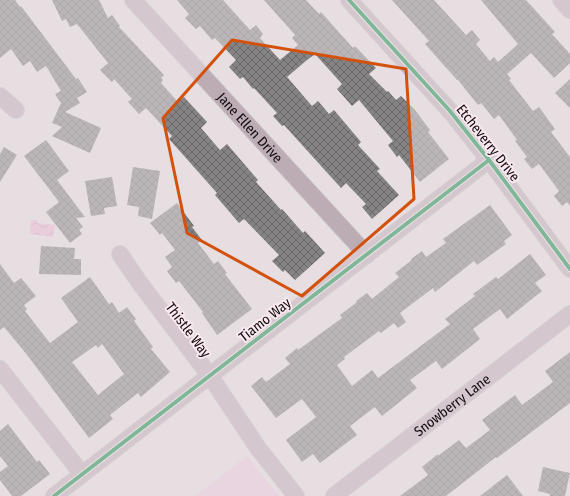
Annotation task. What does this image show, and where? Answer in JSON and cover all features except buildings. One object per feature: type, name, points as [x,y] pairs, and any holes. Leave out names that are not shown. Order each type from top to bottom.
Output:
[{"type":"street","name":"Jane Ellen Drive","points":[[133,0],[367,255]]},
{"type":"street","name":"Etcheverry Drive","points":[[349,0],[450,111],[489,160],[570,269]]},
{"type":"street","points":[[561,0],[570,10]]},
{"type":"street","points":[[0,96],[16,110]]},
{"type":"street","name":"Tiamo Way","points":[[54,496],[489,160]]},
{"type":"street","name":"Thistle Way","points":[[120,254],[139,282],[210,376],[258,448],[296,496]]},
{"type":"street","name":"Snowberry Lane","points":[[334,496],[570,314]]},
{"type":"street","points":[[0,369],[82,474]]},
{"type":"highlighted area","points":[[232,40],[406,69],[414,199],[302,296],[187,233],[163,118]]},
{"type":"shaded area","points":[[247,456],[279,496],[195,496]]},
{"type":"water","points":[[31,220],[37,220],[37,223],[55,225],[53,237],[30,234]]},
{"type":"cycle path","points":[[349,0],[450,111],[489,160],[570,269]]},
{"type":"cycle path","points":[[54,496],[489,160]]}]
